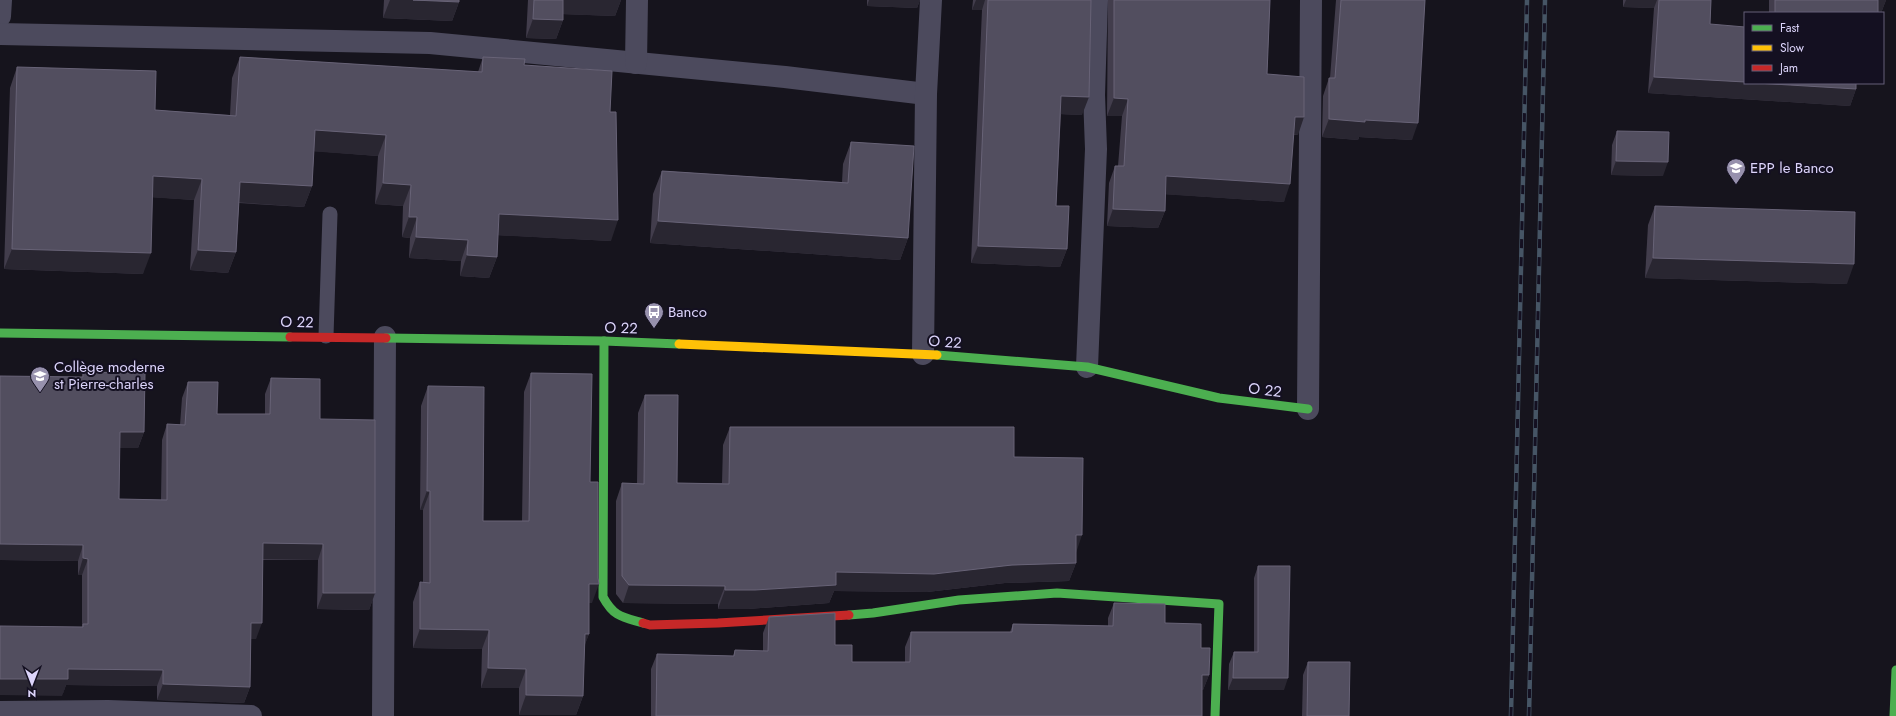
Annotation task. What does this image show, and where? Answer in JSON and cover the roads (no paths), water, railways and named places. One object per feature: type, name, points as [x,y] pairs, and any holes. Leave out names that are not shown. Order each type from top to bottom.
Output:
[{"type":"street","points":[[0,16],[1,0]]},
{"type":"street","points":[[636,63],[637,0]]},
{"type":"street","points":[[923,354],[926,94],[931,0]]},
{"type":"street","points":[[1087,367],[1096,157],[1094,95],[1097,0]]},
{"type":"street","points":[[1308,409],[1310,0]]},
{"type":"street","points":[[0,34],[430,44],[785,77],[926,94]]},
{"type":"street","name":"O 22","points":[[0,333],[326,336],[604,341],[923,354],[1087,367],[1220,398],[1308,409]]},
{"type":"street","points":[[383,716],[385,337]]},
{"type":"street","points":[[604,341],[603,597],[609,608],[618,616],[650,625],[718,623],[873,613],[958,600],[1056,593],[1220,604],[1215,716]]},
{"type":"street","points":[[1894,716],[1896,670]]},
{"type":"street","points":[[0,712],[251,716]]},
{"type":"lane","points":[[326,336],[330,214]]},
{"type":"railway","points":[[1511,716],[1527,0]]},
{"type":"railway","points":[[1529,716],[1545,0]]},
{"type":"place","name":"EPP le Banco","points":[[1736,185]]},
{"type":"place","name":"Banco","points":[[654,329]]},
{"type":"place","name":"Collège moderne st Pierre-charles","points":[[40,393]]}]
